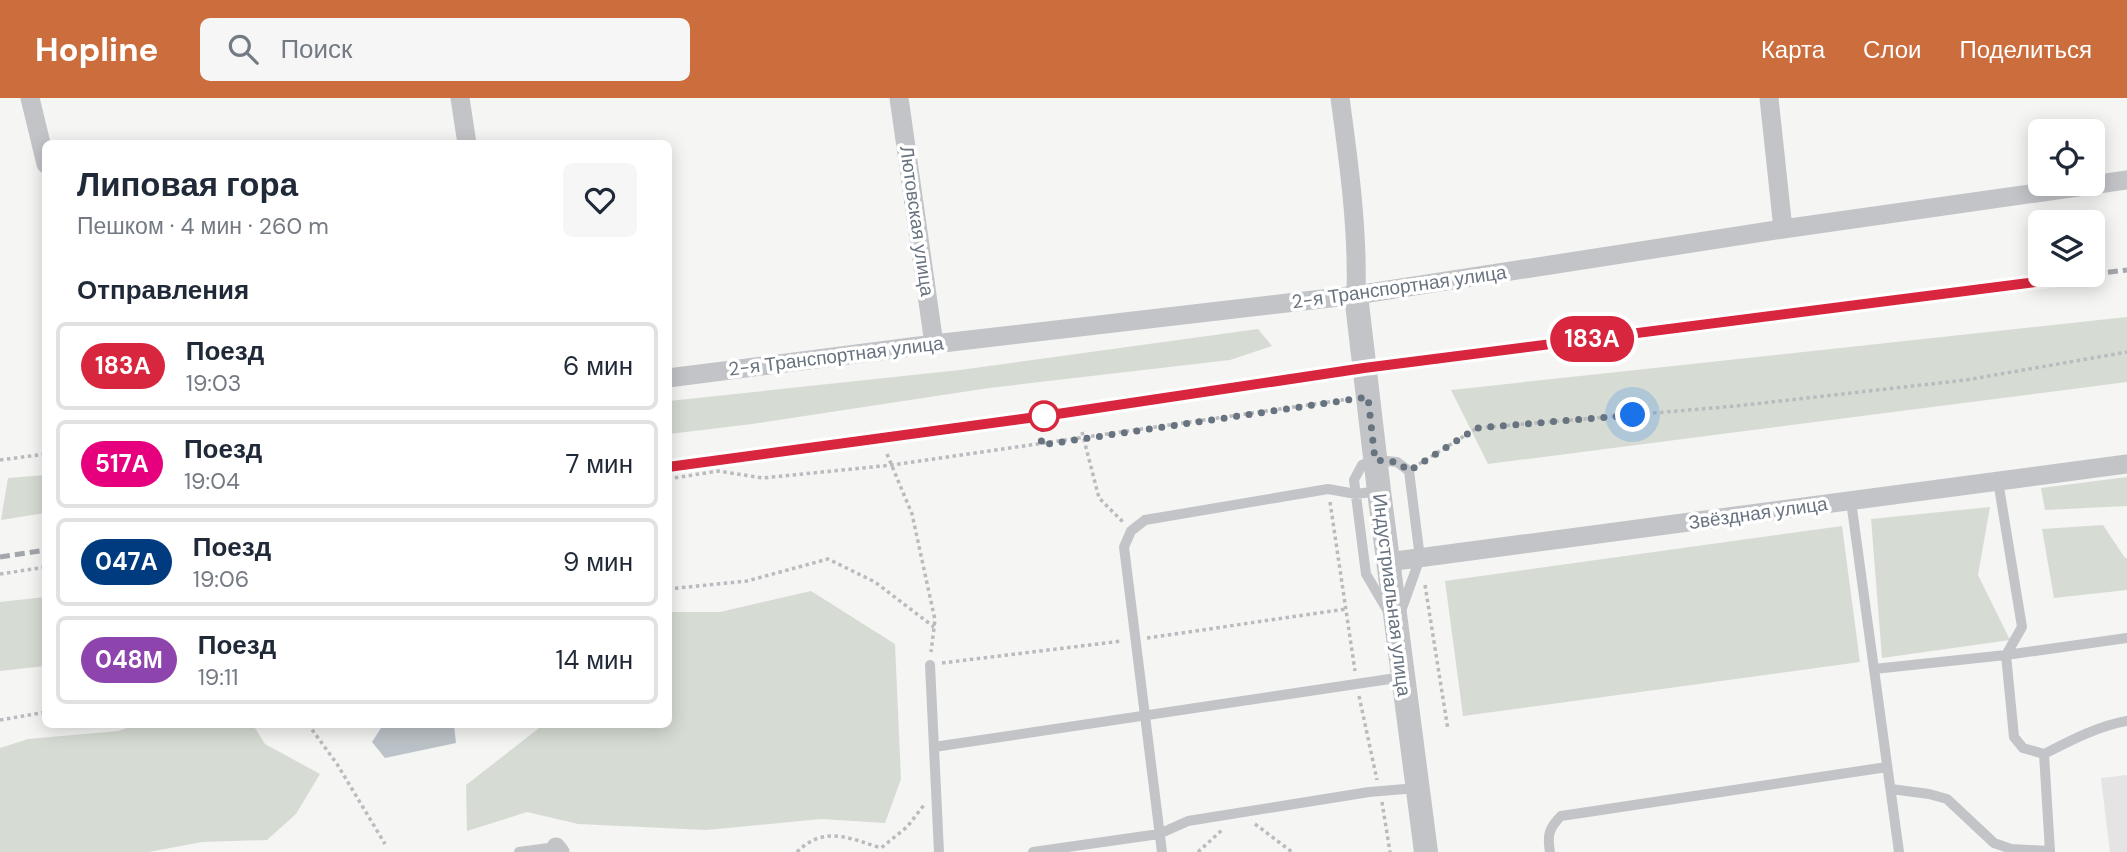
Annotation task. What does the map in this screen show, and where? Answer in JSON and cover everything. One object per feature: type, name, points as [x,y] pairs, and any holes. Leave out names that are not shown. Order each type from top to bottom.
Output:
[{"type":"street","points":[[30,98],[42,148]]},
{"type":"street","points":[[460,98],[466,140]]},
{"type":"street","name":"Лютовская улица","points":[[899,98],[934,344]]},
{"type":"street","points":[[1340,98],[1354,204],[1356,295]]},
{"type":"street","points":[[1769,98],[1783,229]]},
{"type":"street","name":"2-я Транспортная улица","points":[[672,377],[1356,295],[1783,229],[2127,180]]},
{"type":"street","name":"Индустриальная улица","points":[[1356,295],[1375,460],[1367,493],[1388,562],[1426,852]]},
{"type":"street","name":"Звёздная улица","points":[[1388,562],[2127,464]]},
{"type":"lane","points":[[1375,460],[1397,462],[1409,471],[1420,558],[1396,625]]},
{"type":"lane","points":[[1998,481],[2022,626],[2006,655],[2014,737],[2017,743],[2023,748],[2044,754],[2116,723],[2127,722]]},
{"type":"lane","points":[[1162,852],[1124,547],[1131,531],[1145,520],[1158,517],[1328,489],[1367,493],[1366,574],[1396,625]]},
{"type":"lane","points":[[1851,501],[1899,852]]},
{"type":"lane","points":[[1874,670],[2127,638]]},
{"type":"lane","points":[[930,665],[939,852]]},
{"type":"lane","points":[[934,747],[1403,677]]},
{"type":"lane","points":[[1891,789],[1947,799],[1993,843],[2011,849],[2050,851],[2044,754]]},
{"type":"lane","points":[[1549,852],[1547,838],[1550,826],[1561,816],[1887,767]]},
{"type":"lane","points":[[1033,852],[1159,834],[1188,821],[1369,792],[1417,788]]},
{"type":"lane","points":[[519,852],[558,849]]},
{"type":"path","points":[[1409,471],[1477,428],[1737,406],[1966,380],[2127,352]]},
{"type":"path","points":[[672,478],[718,471],[763,478],[892,465],[1368,397]]},
{"type":"path","points":[[1082,432],[1099,498],[1131,531]]},
{"type":"path","points":[[887,454],[912,514],[935,620],[930,665]]},
{"type":"path","points":[[0,460],[42,455]]},
{"type":"path","points":[[672,589],[747,581],[828,558],[875,582],[934,627]]},
{"type":"path","points":[[1420,558],[1448,730]]},
{"type":"path","points":[[0,574],[42,568]]},
{"type":"path","points":[[0,720],[42,713]]},
{"type":"path","points":[[311,728],[337,764],[385,844]]},
{"type":"path","points":[[797,852],[822,835],[847,837],[881,848],[907,827],[936,789]]},
{"type":"path","points":[[1198,852],[1241,813],[1292,852]]},
{"type":"shaded area","points":[[2127,317],[2127,382],[1488,464],[1451,390]]},
{"type":"shaded area","points":[[1258,329],[1272,346],[1230,360],[989,388],[672,434],[672,401],[960,370]]},
{"type":"shaded area","points":[[42,475],[42,513],[1,520],[8,478]]},
{"type":"shaded area","points":[[2127,477],[2127,506],[2045,510],[2041,488]]},
{"type":"shaded area","points":[[1990,507],[1978,575],[2010,640],[1882,658],[1871,519]]},
{"type":"shaded area","points":[[2103,525],[2127,558],[2127,590],[2054,598],[2042,529]]},
{"type":"shaded area","points":[[1842,526],[1860,662],[1463,716],[1445,581]]},
{"type":"shaded area","points":[[811,591],[895,644],[901,779],[885,823],[821,819],[706,830],[578,824],[527,812],[467,831],[466,785],[539,728],[672,728],[672,612],[720,612]]},
{"type":"shaded area","points":[[42,597],[42,666],[0,671],[0,602]]},
{"type":"shaded area","points":[[127,728],[255,728],[265,744],[320,774],[296,814],[267,840],[202,842],[149,852],[0,852],[0,748],[28,739]]},
{"type":"shaded area","points":[[381,728],[454,728],[456,743],[385,758],[372,742]]},
{"type":"shaded area","points":[[2127,775],[2127,852],[2110,852],[2101,778]]},
{"type":"railway","points":[[2105,273],[2127,270]]},
{"type":"railway","points":[[672,465],[1044,416],[1364,368],[2028,283]]},
{"type":"railway","points":[[0,557],[42,551]]},
{"type":"train","name":"183А","points":[[672,466],[1044,416],[1364,368],[2028,283]]},
{"type":"route","points":[[1044,416],[1041,445],[1368,397],[1375,460],[1397,462],[1409,471],[1477,428],[1633,415]]}]
